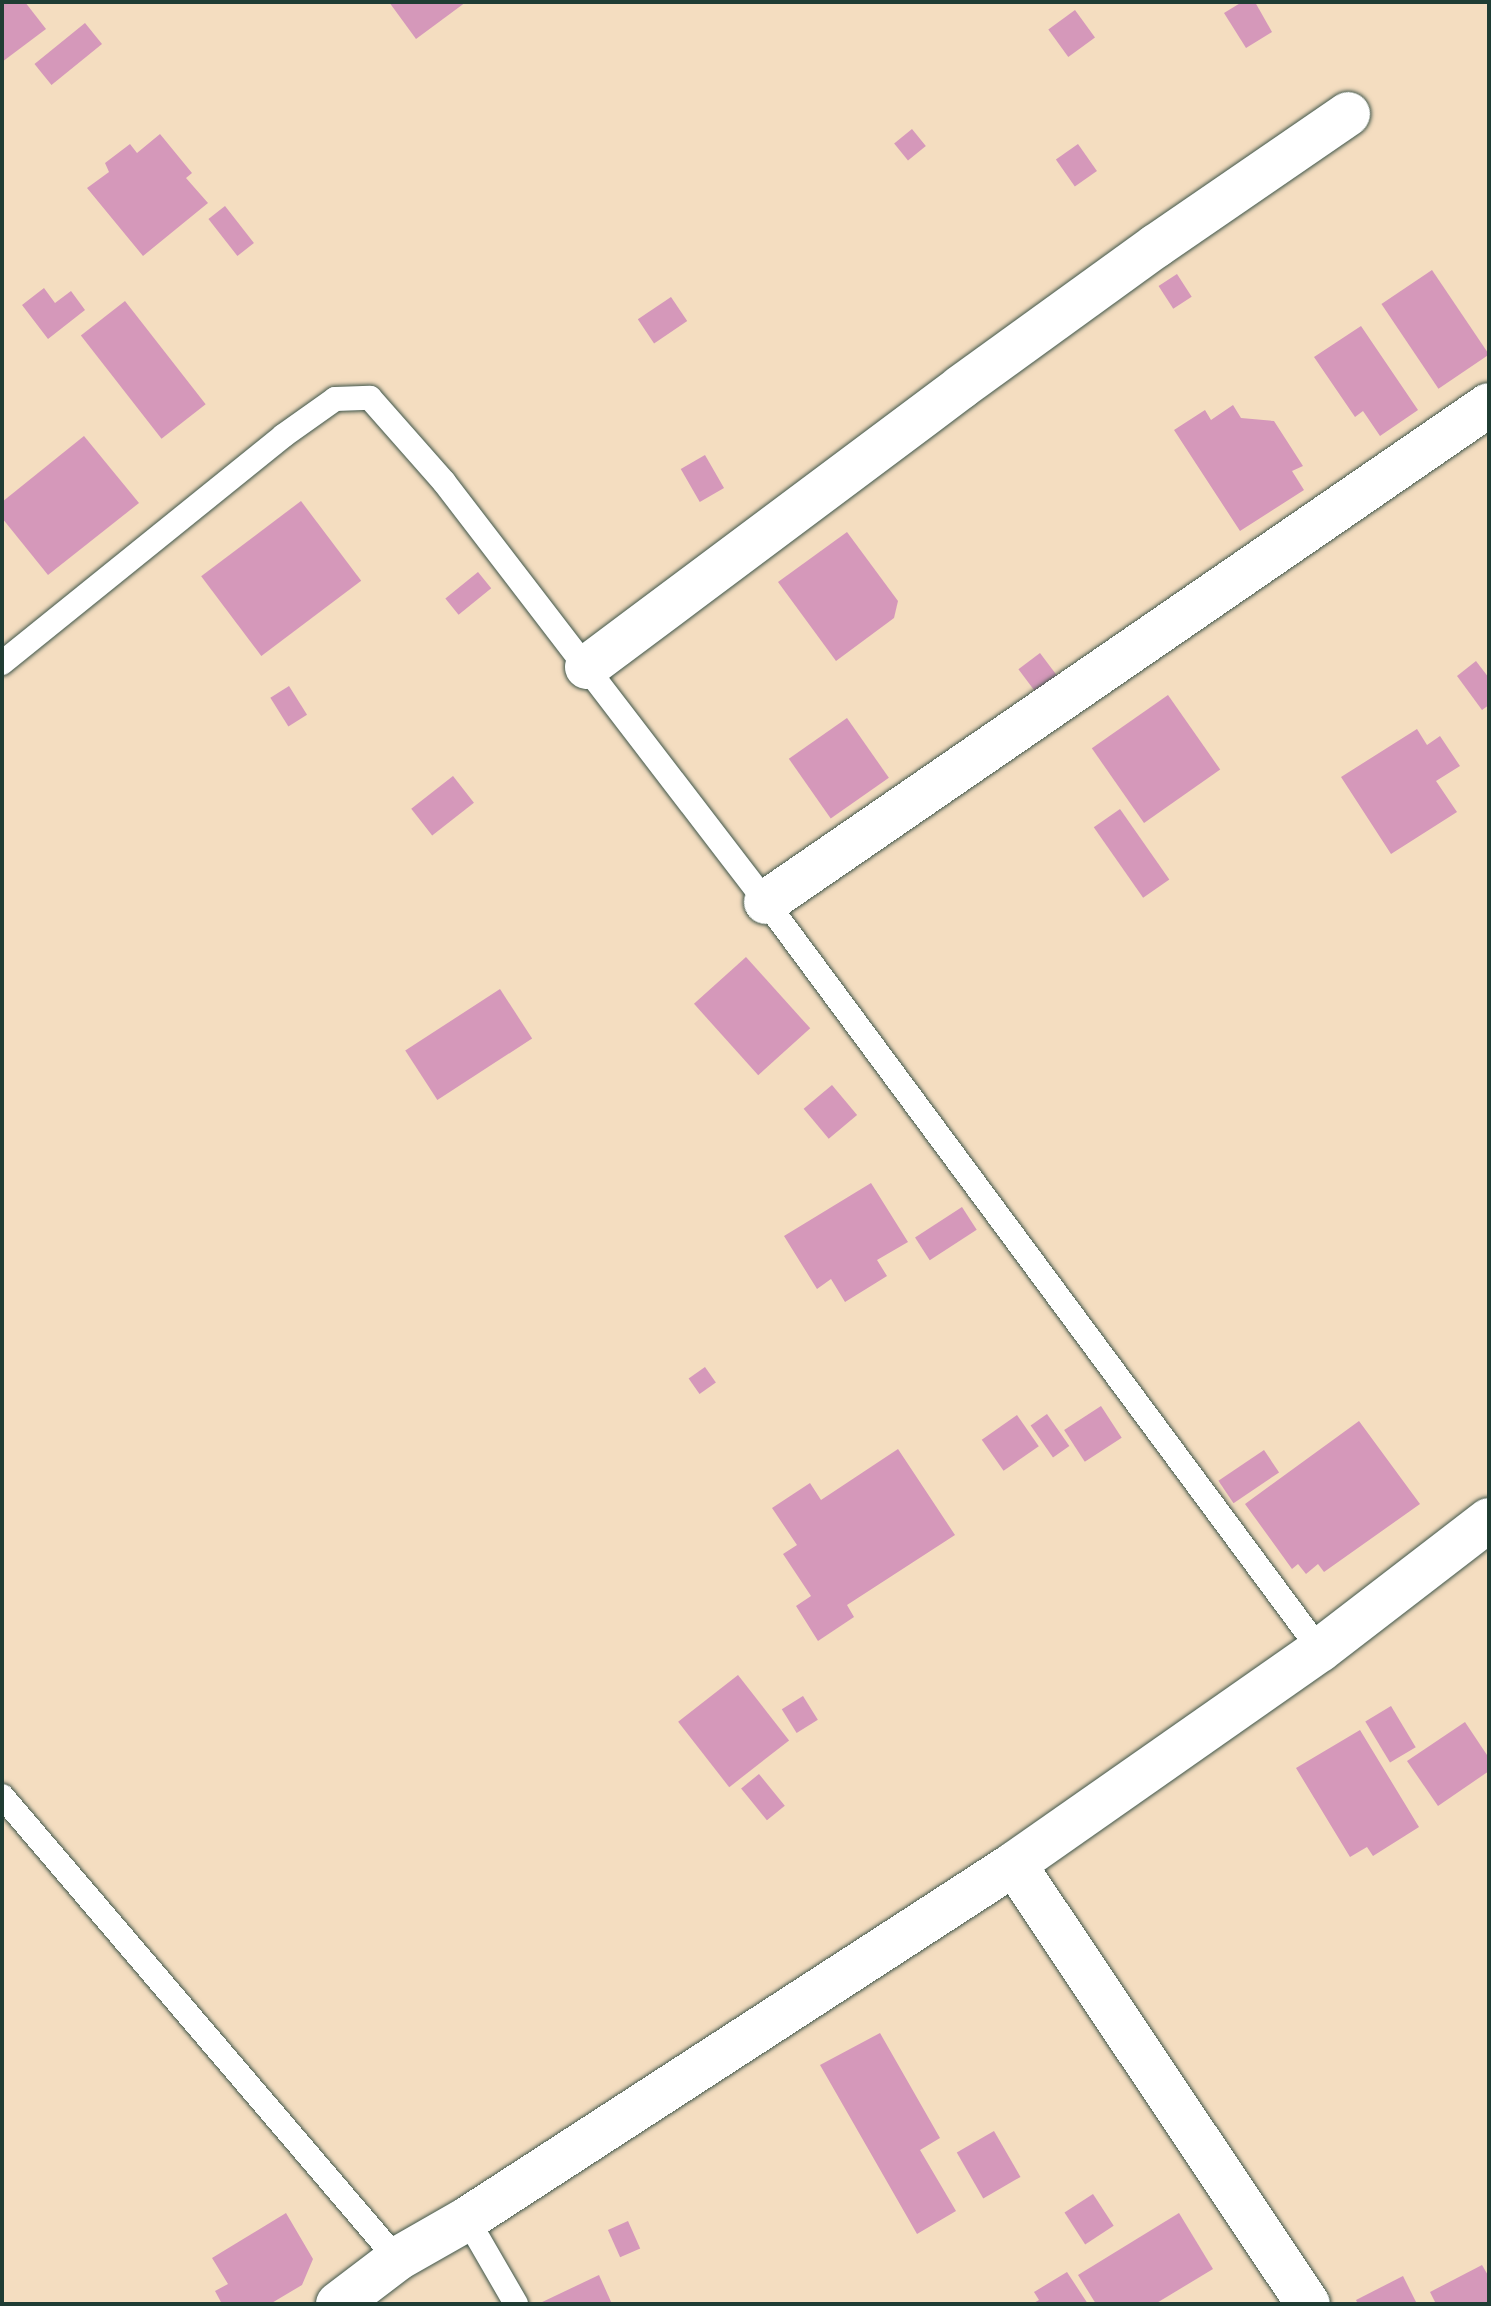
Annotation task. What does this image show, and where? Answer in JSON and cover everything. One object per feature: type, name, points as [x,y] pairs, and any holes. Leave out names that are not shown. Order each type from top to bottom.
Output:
[{"type":"street","points":[[587,667],[973,378],[1156,246],[1348,114]]},
{"type":"street","points":[[766,902],[1489,405]]},
{"type":"street","points":[[338,2304],[397,2259],[467,2219],[1014,1864],[1320,1650],[1489,1520]]},
{"type":"street","points":[[1014,1864],[1308,2304]]},
{"type":"lane","points":[[2,663],[283,436],[335,399],[370,398],[444,482],[766,902],[1320,1650]]},
{"type":"lane","points":[[2,1796],[397,2259]]},
{"type":"lane","points":[[467,2219],[516,2304]]},
{"type":"building","points":[[2,2],[25,2],[46,29],[2,62]]},
{"type":"building","points":[[389,2],[466,2],[416,39]]},
{"type":"building","points":[[1242,2],[1255,2],[1272,32],[1246,48],[1224,13]]},
{"type":"building","points":[[1075,10],[1095,38],[1068,57],[1048,29]]},
{"type":"building","points":[[85,23],[102,44],[51,85],[34,64]]},
{"type":"building","points":[[912,129],[926,146],[908,161],[894,143]]},
{"type":"building","points":[[160,134],[192,173],[186,178],[208,203],[143,256],[87,188],[109,172],[105,163],[130,144],[137,153]]},
{"type":"building","points":[[1078,144],[1097,171],[1075,187],[1056,159]]},
{"type":"building","points":[[225,206],[254,243],[237,256],[208,219]]},
{"type":"building","points":[[1432,270],[1489,355],[1438,389],[1381,304]]},
{"type":"building","points":[[1177,274],[1192,297],[1173,309],[1159,286]]},
{"type":"building","points":[[44,288],[55,303],[71,291],[85,310],[48,339],[22,305]]},
{"type":"building","points":[[671,297],[687,321],[654,343],[638,319]]},
{"type":"building","points":[[125,301],[206,404],[162,439],[81,335]]},
{"type":"building","points":[[1361,326],[1418,410],[1380,436],[1363,411],[1355,417],[1314,357]]},
{"type":"building","points":[[1233,405],[1241,418],[1274,421],[1303,466],[1292,471],[1304,490],[1240,531],[1174,430],[1205,410],[1211,420]]},
{"type":"building","points":[[84,436],[139,503],[48,575],[2,518],[2,502]]},
{"type":"building","points":[[705,455],[724,488],[700,502],[681,469]]},
{"type":"building","points":[[301,501],[361,581],[261,656],[201,576]]},
{"type":"building","points":[[847,532],[898,601],[894,618],[836,661],[778,582]]},
{"type":"building","points":[[478,572],[491,588],[459,615],[445,598]]},
{"type":"building","points":[[1040,653],[1058,677],[1036,693],[1018,669]]},
{"type":"building","points":[[1476,661],[1489,678],[1489,705],[1482,710],[1457,676]]},
{"type":"building","points":[[289,686],[307,715],[288,726],[270,698]]},
{"type":"building","points":[[1168,695],[1220,770],[1144,823],[1092,748]]},
{"type":"building","points":[[847,718],[889,778],[831,819],[789,759]]},
{"type":"building","points":[[1417,729],[1427,745],[1440,736],[1460,766],[1436,781],[1457,812],[1391,854],[1341,777]]},
{"type":"building","points":[[453,776],[474,803],[432,835],[411,809]]},
{"type":"building","points":[[1120,809],[1169,879],[1143,898],[1094,827]]},
{"type":"building","points":[[746,957],[810,1028],[758,1075],[694,1004]]},
{"type":"building","points":[[500,989],[532,1038],[437,1100],[405,1051]]},
{"type":"building","points":[[832,1085],[857,1115],[829,1139],[804,1109]]},
{"type":"building","points":[[871,1183],[908,1242],[877,1260],[887,1276],[845,1302],[831,1279],[817,1289],[784,1236]]},
{"type":"building","points":[[962,1207],[977,1230],[930,1260],[915,1237]]},
{"type":"building","points":[[705,1367],[716,1383],[700,1394],[689,1378]]},
{"type":"building","points":[[1101,1406],[1122,1438],[1085,1462],[1064,1430]]},
{"type":"building","points":[[1047,1414],[1069,1446],[1053,1457],[1031,1425]]},
{"type":"building","points":[[1017,1415],[1039,1446],[1004,1471],[982,1440]]},
{"type":"building","points":[[1359,1421],[1420,1504],[1324,1572],[1318,1564],[1306,1574],[1298,1564],[1292,1569],[1245,1504]]},
{"type":"building","points":[[898,1449],[955,1535],[847,1605],[854,1617],[818,1641],[796,1606],[811,1596],[783,1554],[797,1545],[772,1508],[810,1483],[821,1500]]},
{"type":"building","points":[[1264,1450],[1279,1472],[1234,1503],[1218,1481]]},
{"type":"building","points":[[738,1675],[789,1740],[729,1787],[678,1722]]},
{"type":"building","points":[[803,1696],[818,1720],[797,1733],[782,1709]]},
{"type":"building","points":[[1391,1706],[1416,1747],[1390,1763],[1365,1721]]},
{"type":"building","points":[[1465,1722],[1489,1758],[1489,1771],[1438,1806],[1407,1761]]},
{"type":"building","points":[[1360,1730],[1419,1827],[1373,1856],[1367,1847],[1350,1857],[1296,1768]]},
{"type":"building","points":[[759,1774],[785,1806],[767,1820],[741,1788]]},
{"type":"building","points":[[880,2033],[940,2138],[920,2150],[956,2211],[917,2234],[820,2065]]},
{"type":"building","points":[[994,2131],[1020,2177],[983,2198],[957,2152]]},
{"type":"building","points":[[1093,2194],[1114,2226],[1085,2244],[1064,2213]]},
{"type":"building","points":[[286,2213],[313,2259],[302,2285],[270,2304],[222,2304],[215,2291],[228,2284],[212,2258]]},
{"type":"building","points":[[1179,2213],[1213,2269],[1155,2304],[1096,2304],[1078,2275]]},
{"type":"building","points":[[628,2221],[640,2248],[620,2257],[608,2230]]},
{"type":"building","points":[[1482,2265],[1489,2277],[1489,2304],[1436,2304],[1430,2292]]},
{"type":"building","points":[[1067,2272],[1088,2304],[1032,2304],[1039,2300],[1034,2292]]},
{"type":"building","points":[[599,2275],[612,2304],[538,2304]]},
{"type":"building","points":[[1403,2276],[1417,2304],[1358,2304],[1356,2300]]}]
